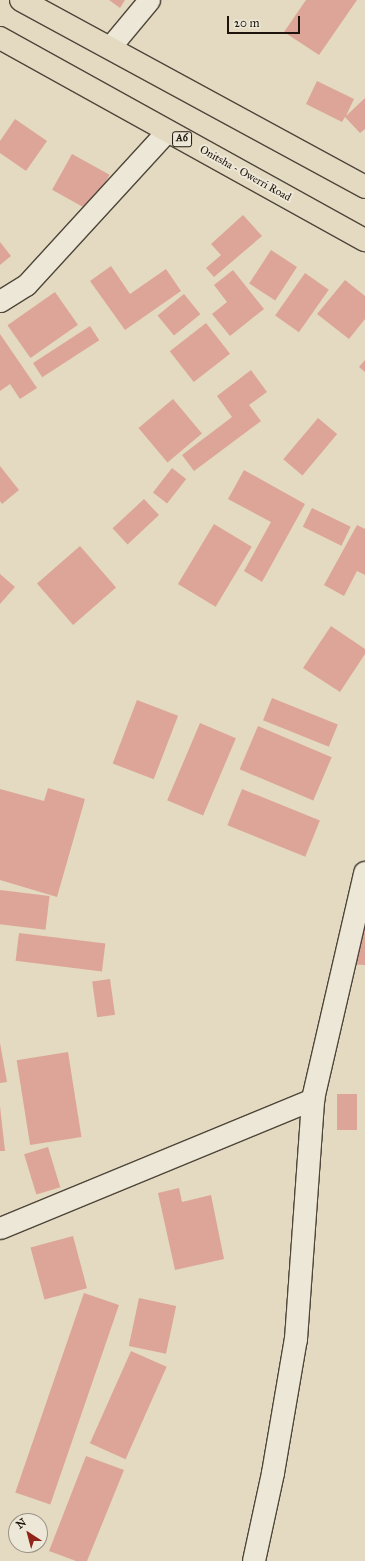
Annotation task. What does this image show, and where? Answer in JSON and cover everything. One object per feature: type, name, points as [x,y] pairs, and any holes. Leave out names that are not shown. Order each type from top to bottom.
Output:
[{"type":"highway","points":[[21,0],[110,47],[365,187]]},
{"type":"highway","name":"Onitsha - Owerri Road","points":[[0,38],[365,240]]},
{"type":"street","points":[[110,47],[149,0]]},
{"type":"street","points":[[0,301],[26,285],[167,131]]},
{"type":"street","points":[[254,1561],[296,1339],[313,1099],[365,873]]},
{"type":"street","points":[[0,1228],[313,1099]]},
{"type":"building","points":[[109,0],[125,0],[120,8]]},
{"type":"building","points":[[306,0],[357,0],[319,55],[284,32]]},
{"type":"building","points":[[317,81],[354,99],[346,116],[365,98],[365,129],[360,133],[345,117],[342,122],[306,104]]},
{"type":"building","points":[[15,119],[47,141],[26,171],[0,153],[0,141]]},
{"type":"building","points":[[72,154],[110,175],[90,211],[52,190]]},
{"type":"building","points":[[243,215],[262,236],[214,277],[206,268],[221,255],[211,244]]},
{"type":"building","points":[[0,242],[11,256],[0,265]]},
{"type":"building","points":[[271,250],[297,267],[275,300],[249,284]]},
{"type":"building","points":[[111,266],[130,294],[166,269],[181,291],[125,330],[90,281]]},
{"type":"building","points":[[233,270],[264,309],[230,336],[212,314],[227,302],[214,285]]},
{"type":"building","points":[[305,273],[329,290],[299,332],[275,316]]},
{"type":"building","points":[[345,280],[365,296],[365,319],[349,339],[317,314]]},
{"type":"building","points":[[55,292],[78,325],[30,358],[7,325]]},
{"type":"building","points":[[184,294],[200,314],[174,336],[158,315]]},
{"type":"building","points":[[206,323],[230,354],[194,382],[170,351]]},
{"type":"building","points":[[90,326],[99,340],[42,377],[33,363]]},
{"type":"building","points":[[0,334],[37,388],[20,399],[10,384],[0,391]]},
{"type":"building","points":[[365,360],[365,372],[359,367]]},
{"type":"building","points":[[251,370],[267,392],[249,405],[261,421],[194,471],[182,455],[232,417],[217,396]]},
{"type":"building","points":[[173,399],[202,433],[167,462],[139,428]]},
{"type":"building","points":[[318,418],[337,434],[302,475],[283,459]]},
{"type":"building","points":[[0,466],[19,490],[2,504],[0,501]]},
{"type":"building","points":[[172,468],[186,479],[167,504],[153,492]]},
{"type":"building","points":[[244,470],[305,504],[262,582],[244,571],[271,522],[228,499]]},
{"type":"building","points":[[144,499],[159,515],[128,544],[113,528]]},
{"type":"building","points":[[312,508],[351,527],[341,546],[303,527]]},
{"type":"building","points":[[214,524],[252,547],[216,607],[178,584]]},
{"type":"building","points":[[357,525],[365,529],[365,575],[357,571],[344,596],[324,585]]},
{"type":"building","points":[[80,546],[116,588],[73,625],[37,583]]},
{"type":"building","points":[[0,574],[15,587],[0,604]]},
{"type":"building","points":[[331,626],[365,649],[365,654],[340,692],[303,668]]},
{"type":"building","points":[[272,698],[338,725],[329,747],[263,720]]},
{"type":"building","points":[[137,700],[178,716],[154,779],[113,763]]},
{"type":"building","points":[[200,723],[236,738],[203,816],[167,800]]},
{"type":"building","points":[[258,726],[332,757],[313,801],[240,769]]},
{"type":"building","points":[[48,788],[85,799],[57,897],[0,880],[0,789],[44,801]]},
{"type":"building","points":[[242,789],[320,820],[305,857],[227,825]]},
{"type":"building","points":[[0,890],[50,896],[45,930],[0,924]]},
{"type":"building","points":[[350,922],[365,924],[365,965],[346,964]]},
{"type":"building","points":[[19,933],[105,944],[102,971],[16,961]]},
{"type":"building","points":[[110,979],[115,1015],[97,1017],[92,982]]},
{"type":"building","points":[[0,1043],[7,1082],[0,1083]]},
{"type":"building","points":[[68,1052],[81,1137],[30,1145],[17,1060]]},
{"type":"building","points":[[337,1094],[357,1094],[357,1130],[337,1130]]},
{"type":"building","points":[[0,1106],[5,1151],[0,1151]]},
{"type":"building","points":[[48,1147],[60,1187],[36,1194],[24,1154]]},
{"type":"building","points":[[179,1188],[182,1202],[211,1195],[224,1259],[175,1270],[158,1193]]},
{"type":"building","points":[[73,1236],[87,1288],[44,1300],[30,1247]]},
{"type":"building","points":[[84,1293],[119,1305],[50,1505],[15,1493]]},
{"type":"building","points":[[139,1298],[176,1306],[166,1354],[129,1346]]},
{"type":"building","points":[[131,1351],[167,1367],[126,1459],[90,1443]]},
{"type":"building","points":[[86,1456],[124,1470],[87,1561],[76,1561],[49,1551]]}]
